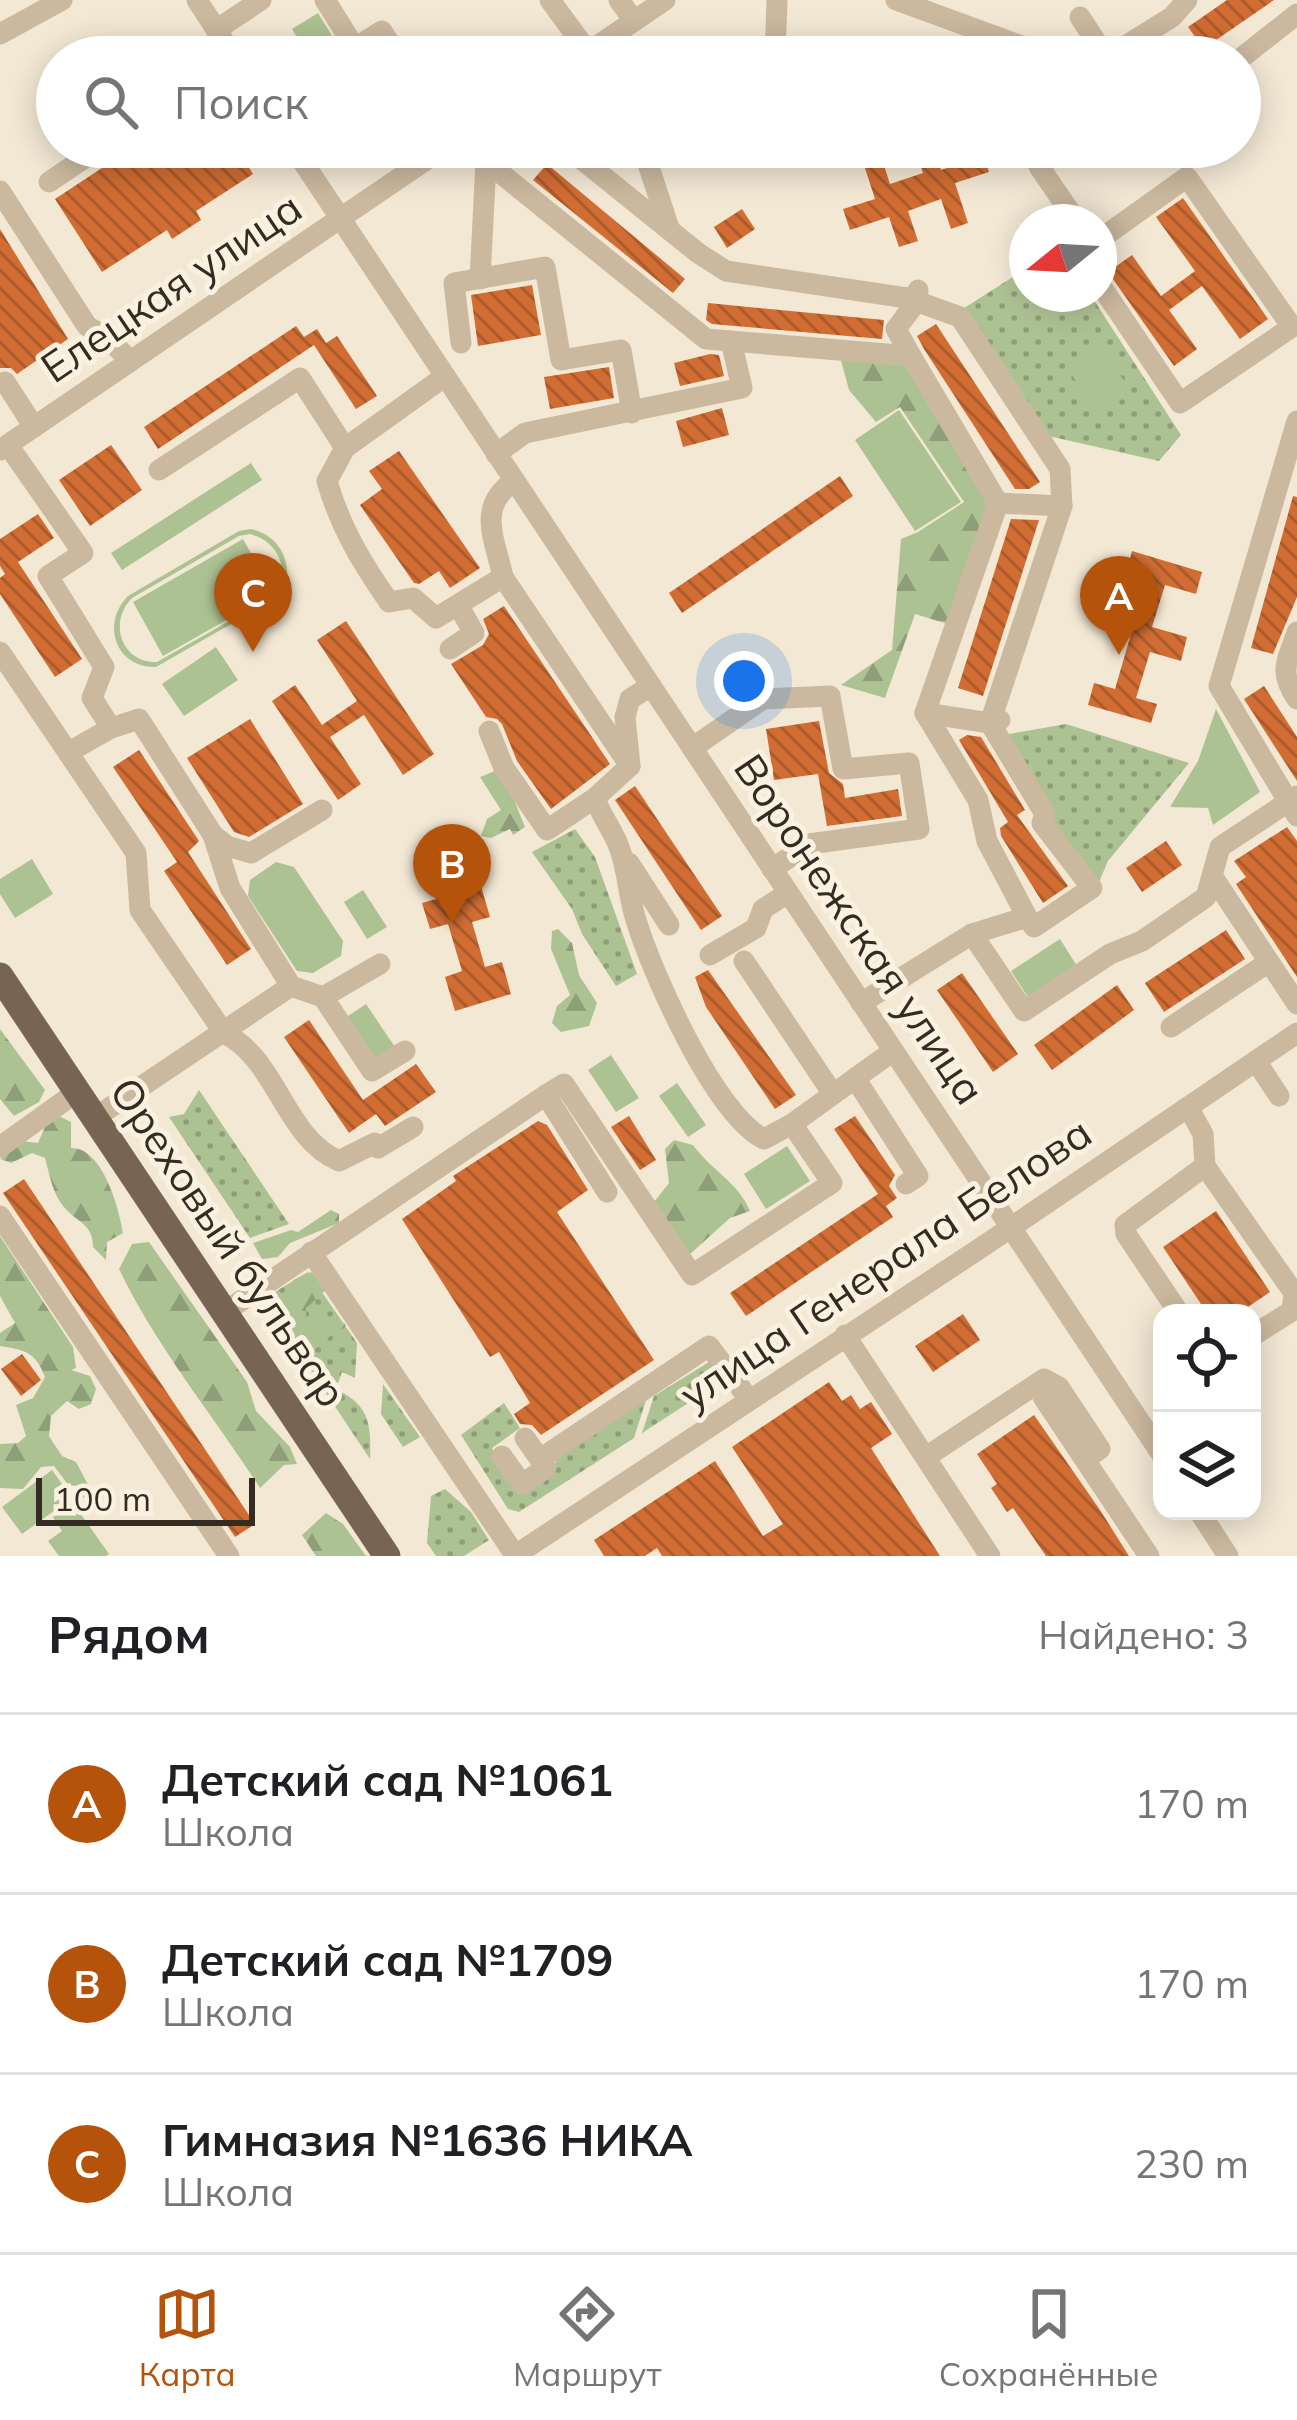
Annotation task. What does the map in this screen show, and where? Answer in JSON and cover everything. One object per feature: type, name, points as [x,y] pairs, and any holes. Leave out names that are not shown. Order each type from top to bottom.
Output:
[{"type":"main road","name":"Ореховый бульвар","points":[[0,976],[387,1556]]},
{"type":"street","points":[[0,34],[62,0]]},
{"type":"street","points":[[197,0],[220,36]]},
{"type":"street","points":[[216,30],[260,0]]},
{"type":"street","points":[[325,0],[348,36]]},
{"type":"street","points":[[550,0],[572,36]]},
{"type":"street","points":[[619,0],[634,21]]},
{"type":"street","points":[[612,36],[665,0]]},
{"type":"street","points":[[776,36],[777,0]]},
{"type":"street","points":[[896,0],[995,36]]},
{"type":"street","points":[[1134,36],[1173,6]]},
{"type":"street","points":[[1261,42],[1297,14]]},
{"type":"street","points":[[1080,17],[1093,36]]},
{"type":"street","points":[[49,182],[70,168]]},
{"type":"street","name":"Воронежская улица","points":[[307,168],[893,1051],[1153,1429]]},
{"type":"street","name":"Елецкая улица","points":[[4,448],[414,168]]},
{"type":"street","points":[[480,279],[486,168]]},
{"type":"street","points":[[493,168],[706,339],[911,356]]},
{"type":"street","points":[[592,168],[726,271],[918,294],[960,317],[1060,469],[1062,506],[995,721],[1045,814],[1042,823],[1092,888],[1034,927],[987,841],[978,800],[925,713]]},
{"type":"street","points":[[648,168],[670,230]]},
{"type":"street","points":[[1042,168],[1065,204]]},
{"type":"street","points":[[1117,227],[1187,177],[1292,327],[1180,403],[1117,310]]},
{"type":"street","points":[[0,191],[87,326],[108,338],[130,362]]},
{"type":"street","points":[[461,343],[454,283],[545,267],[561,360],[621,350],[632,413]]},
{"type":"street","points":[[918,294],[896,328],[998,503],[925,713]]},
{"type":"street","points":[[496,454],[525,433],[742,388],[731,341]]},
{"type":"street","points":[[444,377],[345,448],[327,481],[336,512],[359,560],[389,602],[413,598],[436,619],[503,577]]},
{"type":"street","points":[[159,470],[300,378],[345,448]]},
{"type":"street","points":[[5,382],[34,428]]},
{"type":"street","points":[[972,934],[1024,1011],[1206,897],[1220,847],[1294,805],[1220,686],[1293,449],[1297,421]]},
{"type":"street","points":[[4,448],[83,554],[48,576],[104,667],[92,698],[111,728]]},
{"type":"street","points":[[514,481],[497,492],[489,512],[503,577],[630,766]]},
{"type":"street","points":[[998,503],[1062,506]]},
{"type":"street","points":[[450,649],[474,633],[458,605]]},
{"type":"street","points":[[1297,632],[1285,681],[1297,699]]},
{"type":"street","points":[[0,652],[136,853],[140,910],[224,1033],[246,1044],[316,1151],[340,1162],[375,1143],[378,1148],[413,1127]]},
{"type":"street","points":[[630,766],[625,718],[630,699],[650,687]]},
{"type":"street","points":[[692,748],[763,699],[830,697],[843,769],[909,764],[919,829],[809,844],[772,869]]},
{"type":"street","points":[[925,713],[995,721]]},
{"type":"street","points":[[69,752],[111,728],[140,719],[213,835],[230,888],[291,986],[322,997],[372,1071],[405,1051]]},
{"type":"street","points":[[490,730],[504,768],[547,830],[595,798],[630,766]]},
{"type":"street","points":[[595,798],[619,847],[668,925]]},
{"type":"street","points":[[213,835],[226,846],[251,853],[322,810]]},
{"type":"street","points":[[619,847],[652,970],[686,1039],[746,1130],[764,1139],[792,1124],[893,1051]]},
{"type":"street","points":[[1213,877],[1297,1004]]},
{"type":"street","points":[[710,956],[756,928],[763,909],[788,893]]},
{"type":"street","points":[[861,1003],[972,934],[1027,917]]},
{"type":"street","points":[[744,961],[833,1094]]},
{"type":"street","points":[[1171,1027],[1269,962]]},
{"type":"street","points":[[322,997],[380,964]]},
{"type":"street","points":[[96,1117],[291,986]]},
{"type":"street","name":"улица Генерала Белова","points":[[526,1553],[1297,1033]]},
{"type":"street","points":[[1256,1061],[1279,1096]]},
{"type":"street","points":[[855,1078],[919,1176],[906,1184]]},
{"type":"street","points":[[226,1311],[564,1084],[692,1275],[832,1183],[792,1124]]},
{"type":"street","points":[[0,1148],[79,1091]]},
{"type":"street","points":[[546,1095],[607,1192]]},
{"type":"street","points":[[1188,1107],[1203,1134],[1205,1166],[1294,1293],[1292,1311],[1261,1330]]},
{"type":"street","points":[[1173,1304],[1126,1234],[1125,1225],[1205,1166]]},
{"type":"street","points":[[0,1216],[229,1556]]},
{"type":"street","points":[[311,1252],[526,1553]]},
{"type":"street","points":[[845,1335],[991,1556]]},
{"type":"street","points":[[540,1459],[710,1346],[749,1399]]},
{"type":"street","points":[[926,1457],[1045,1378],[1059,1387],[1100,1449],[1084,1459]]},
{"type":"street","points":[[1043,1397],[1149,1556]]},
{"type":"street","points":[[502,1456],[522,1484],[546,1468],[525,1438]]},
{"type":"street","points":[[1205,1520],[1228,1556]]},
{"type":"green space","points":[[318,13],[332,36],[296,36],[292,29]]},
{"type":"green space","points":[[1009,279],[1009,312],[1102,312],[1181,435],[1159,461],[1044,435],[961,310]]},
{"type":"green space","points":[[1099,345],[1132,392],[1100,415],[1067,368]]},
{"type":"green space","points":[[840,357],[908,361],[994,504],[951,625],[915,614],[885,698],[841,685],[892,650],[901,539],[964,502],[900,407],[876,422],[849,390]]},
{"type":"green space","points":[[899,410],[961,502],[915,531],[855,440]]},
{"type":"green space","points":[[251,463],[262,480],[122,570],[111,553]]},
{"type":"green space","points":[[239,531],[262,533],[283,553],[285,593],[156,667],[142,665],[122,652],[116,642],[115,619],[128,596]],"holes":[[[239,536],[259,537],[278,556],[280,592],[157,662],[145,661],[127,649],[121,618],[132,598]]]},
{"type":"green space","points":[[243,539],[274,593],[163,656],[133,602]]},
{"type":"green space","points":[[216,647],[238,680],[184,716],[162,684]]},
{"type":"green space","points":[[1216,709],[1260,792],[1213,825],[1208,808],[1170,807],[1198,761]]},
{"type":"green space","points":[[1066,724],[1189,763],[1108,861],[1099,882],[1044,809],[1003,735]]},
{"type":"green space","points":[[495,771],[508,785],[525,827],[513,835],[510,829],[491,838],[481,836],[487,819],[501,810],[480,777]]},
{"type":"green space","points":[[575,829],[595,857],[637,974],[616,986],[582,934],[572,909],[532,852]]},
{"type":"green space","points":[[32,859],[53,894],[15,918],[0,894],[0,879]]},
{"type":"green space","points":[[276,862],[294,867],[343,941],[341,956],[313,973],[297,971],[248,896],[250,880]]},
{"type":"green space","points":[[363,890],[387,927],[367,939],[344,902]]},
{"type":"green space","points":[[558,929],[572,943],[579,975],[597,1003],[589,1026],[561,1032],[552,1023],[557,1006],[570,995],[551,949],[552,931]]},
{"type":"green space","points":[[1060,939],[1077,966],[1028,997],[1011,971]]},
{"type":"green space","points":[[366,1004],[397,1050],[373,1066],[342,1020]]},
{"type":"green space","points":[[0,1029],[45,1090],[39,1102],[14,1116],[0,1099]]},
{"type":"green space","points":[[611,1055],[639,1098],[616,1112],[588,1070]]},
{"type":"green space","points":[[677,1083],[706,1125],[688,1137],[659,1096]]},
{"type":"green space","points":[[199,1090],[289,1224],[250,1238],[169,1117],[184,1114]]},
{"type":"green space","points":[[59,1116],[71,1122],[71,1148],[92,1157],[113,1194],[123,1233],[107,1242],[106,1260],[93,1247],[87,1228],[60,1202],[45,1158],[32,1153],[11,1163],[0,1159],[21,1141],[38,1143],[48,1120]]},
{"type":"green space","points":[[674,1140],[693,1145],[739,1192],[750,1211],[730,1218],[689,1255],[654,1202],[669,1183],[665,1149]]},
{"type":"green space","points":[[787,1146],[810,1181],[766,1209],[744,1174]]},
{"type":"green space","points":[[331,1210],[339,1214],[339,1223],[290,1243],[278,1257],[262,1259],[253,1243],[291,1230],[298,1232]]},
{"type":"green space","points":[[0,1236],[73,1347],[76,1368],[71,1370],[90,1376],[96,1389],[91,1404],[79,1409],[67,1401],[51,1416],[49,1436],[62,1456],[76,1462],[94,1496],[78,1498],[54,1466],[41,1467],[23,1489],[0,1488],[0,1444],[18,1443],[26,1436],[16,1405],[33,1398],[45,1377],[28,1353],[0,1346],[0,1333],[15,1323],[0,1296]]},
{"type":"green space","points":[[149,1242],[247,1382],[256,1411],[290,1447],[297,1464],[284,1465],[260,1488],[168,1354],[119,1269],[132,1244]]},
{"type":"green space","points":[[308,1272],[357,1343],[355,1378],[342,1372],[338,1383],[311,1371],[263,1299]]},
{"type":"green space","points":[[311,1272],[325,1291],[306,1308],[306,1322],[334,1315],[346,1325],[301,1357],[273,1327],[267,1303],[290,1292],[293,1280]]},
{"type":"green space","points":[[709,1362],[730,1376],[642,1433],[654,1396]]},
{"type":"green space","points":[[318,1381],[362,1409],[369,1429],[370,1459]]},
{"type":"green space","points":[[383,1384],[420,1437],[403,1447],[381,1414]]},
{"type":"green space","points":[[646,1400],[634,1438],[519,1512],[508,1509],[461,1435],[504,1403],[520,1428],[492,1448],[521,1492],[551,1473],[557,1459]]},
{"type":"green space","points":[[52,1470],[72,1498],[22,1534],[2,1507]]},
{"type":"green space","points":[[445,1489],[471,1512],[489,1540],[464,1556],[436,1556],[427,1543],[431,1496]]},
{"type":"green space","points":[[73,1503],[109,1554],[106,1556],[59,1556],[48,1541],[62,1531],[53,1517]]},
{"type":"green space","points":[[326,1513],[343,1524],[366,1556],[316,1556],[302,1535]]},
{"type":"building","points":[[1227,0],[1274,0],[1222,36],[1195,36],[1188,27]]},
{"type":"building","points":[[102,168],[249,168],[253,174],[196,211],[201,220],[172,239],[167,230],[102,272],[55,199]]},
{"type":"building","points":[[544,168],[552,168],[685,279],[673,293],[533,180]]},
{"type":"building","points":[[865,168],[885,168],[890,184],[923,173],[921,168],[988,168],[989,172],[955,183],[968,223],[951,229],[941,199],[908,211],[918,241],[899,247],[889,217],[850,230],[843,209],[875,199]]},
{"type":"building","points":[[1183,198],[1268,319],[1240,339],[1202,286],[1169,310],[1197,349],[1174,366],[1117,285],[1117,266],[1132,255],[1161,296],[1195,271],[1156,217]]},
{"type":"building","points":[[742,209],[755,229],[727,248],[714,227]]},
{"type":"building","points":[[0,229],[68,339],[17,374],[11,368],[0,368]]},
{"type":"building","points":[[532,285],[541,335],[478,346],[471,295]]},
{"type":"building","points":[[708,303],[884,320],[882,339],[712,324],[706,320]]},
{"type":"building","points":[[936,324],[1040,482],[1029,489],[1015,489],[924,349],[917,336]]},
{"type":"building","points":[[296,326],[304,337],[317,329],[326,343],[337,336],[377,396],[356,409],[314,345],[158,449],[144,427]]},
{"type":"building","points":[[719,355],[724,376],[680,386],[674,363]]},
{"type":"building","points":[[609,367],[614,398],[550,409],[544,377]]},
{"type":"building","points":[[722,408],[729,435],[683,447],[676,421]]},
{"type":"building","points":[[111,445],[142,490],[90,526],[59,480]]},
{"type":"building","points":[[399,451],[480,568],[450,588],[439,571],[414,583],[360,505],[382,489],[369,471]]},
{"type":"building","points":[[840,476],[853,496],[682,613],[669,593]]},
{"type":"building","points":[[1293,496],[1297,497],[1297,597],[1273,654],[1251,648]]},
{"type":"building","points":[[38,514],[54,538],[18,562],[82,659],[55,677],[0,594],[0,578],[5,574],[0,566],[0,539]]},
{"type":"building","points":[[1011,519],[1039,520],[983,696],[958,688]]},
{"type":"building","points":[[1132,551],[1202,572],[1196,594],[1165,585],[1152,627],[1187,637],[1181,661],[1150,652],[1136,698],[1157,704],[1151,723],[1088,705],[1094,683],[1115,689],[1147,579],[1126,573]]},
{"type":"building","points":[[504,606],[610,764],[551,809],[517,761],[502,724],[486,717],[451,664],[483,645],[489,634],[483,619]]},
{"type":"building","points":[[346,621],[434,754],[403,775],[364,715],[330,737],[361,784],[338,800],[272,701],[295,685],[322,725],[357,701],[317,640]]},
{"type":"building","points":[[1264,686],[1297,737],[1297,781],[1244,699]]},
{"type":"building","points":[[250,719],[303,804],[249,837],[234,832],[187,758]]},
{"type":"building","points":[[819,721],[829,773],[843,784],[845,798],[898,789],[902,816],[827,826],[818,774],[774,780],[766,729]]},
{"type":"building","points":[[967,735],[981,737],[1025,810],[1017,815],[1068,886],[1043,903],[1001,836],[1000,828],[1008,822],[959,740]]},
{"type":"building","points":[[139,750],[199,841],[188,852],[251,949],[227,965],[164,871],[177,862],[113,767]]},
{"type":"building","points":[[635,786],[722,916],[701,930],[615,800]]},
{"type":"building","points":[[1287,827],[1297,841],[1297,977],[1236,884],[1246,877],[1234,861]]},
{"type":"building","points":[[1166,841],[1182,865],[1142,892],[1126,868]]},
{"type":"building","points":[[449,850],[462,891],[481,886],[490,917],[472,922],[485,967],[502,962],[511,994],[455,1011],[445,977],[462,971],[448,924],[430,929],[422,903],[436,899],[424,857]]},
{"type":"building","points":[[1226,930],[1245,959],[1164,1012],[1145,983]]},
{"type":"building","points":[[708,970],[796,1095],[775,1109],[706,1007],[695,977]]},
{"type":"building","points":[[962,973],[1018,1054],[993,1072],[937,990]]},
{"type":"building","points":[[1117,985],[1134,1010],[1052,1070],[1034,1045]]},
{"type":"building","points":[[309,1020],[363,1100],[416,1064],[436,1092],[385,1126],[376,1114],[349,1133],[284,1037]]},
{"type":"building","points":[[629,1116],[656,1160],[640,1170],[611,1127]]},
{"type":"building","points":[[855,1116],[895,1175],[889,1186],[897,1198],[886,1206],[893,1217],[746,1316],[730,1293],[878,1194],[834,1129]]},
{"type":"building","points":[[538,1121],[547,1125],[588,1190],[557,1212],[654,1360],[541,1435],[532,1425],[520,1424],[514,1414],[530,1403],[499,1352],[490,1357],[402,1219],[456,1181],[453,1176]]},
{"type":"building","points":[[24,1179],[255,1524],[235,1537],[3,1193]]},
{"type":"building","points":[[1216,1211],[1270,1292],[1252,1304],[1201,1304],[1163,1247]]},
{"type":"building","points":[[963,1314],[980,1340],[933,1372],[915,1346]]},
{"type":"building","points":[[22,1354],[41,1380],[21,1396],[1,1369]]},
{"type":"building","points":[[829,1382],[842,1401],[851,1395],[860,1409],[871,1402],[892,1434],[871,1448],[940,1556],[662,1556],[657,1548],[645,1556],[604,1556],[594,1540],[715,1461],[763,1536],[783,1524],[732,1447]]},
{"type":"building","points":[[1034,1415],[1129,1556],[1046,1556],[1013,1508],[1007,1512],[991,1488],[997,1484],[977,1454]]},
{"type":"place","name":"Гимназия №1636 НИКА","points":[[253,652]]},
{"type":"place","name":"Детский сад №1061","points":[[1119,655]]},
{"type":"place","name":"Детский сад №1709","points":[[452,923]]}]
